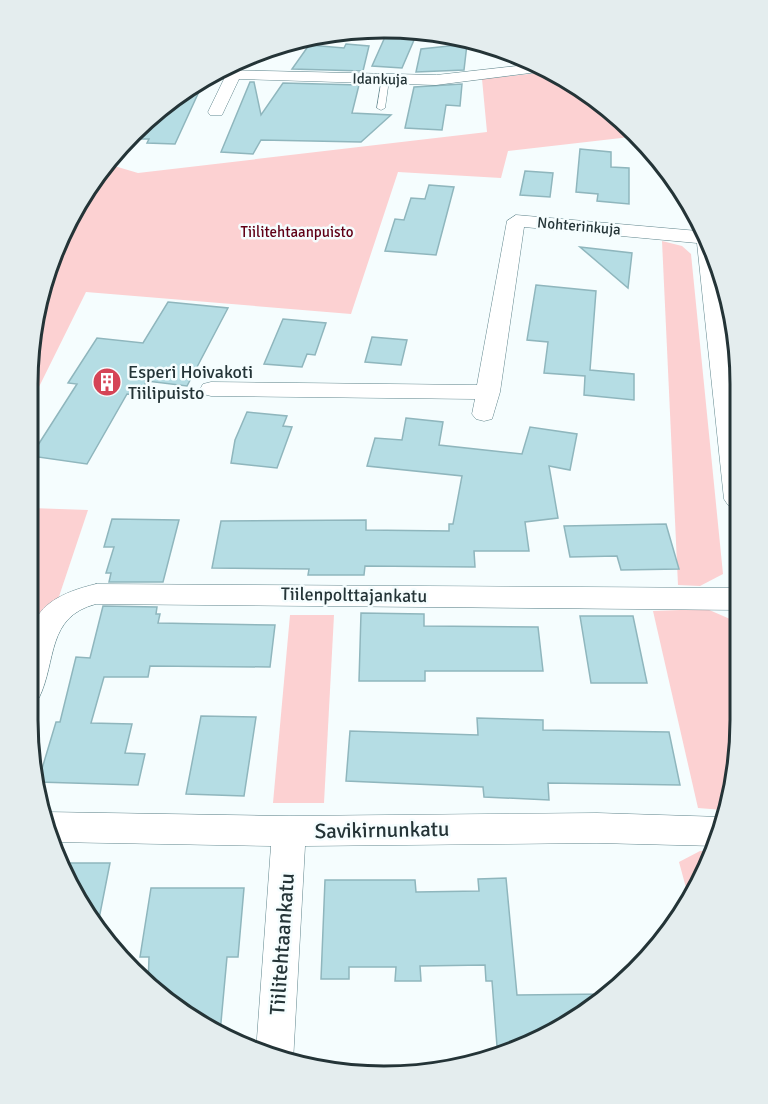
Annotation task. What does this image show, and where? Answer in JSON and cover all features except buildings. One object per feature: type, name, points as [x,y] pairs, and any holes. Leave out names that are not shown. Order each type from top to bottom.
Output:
[{"type":"street","name":"Idankuja","points":[[229,74],[436,80],[529,69]]},
{"type":"street","points":[[216,112],[225,76]]},
{"type":"street","name":"Nohterinkuja","points":[[211,388],[486,403],[516,221],[696,234]]},
{"type":"street","points":[[711,270],[730,437]]},
{"type":"street","name":"Tiilenpolttajankatu","points":[[38,652],[42,638],[55,615],[73,600],[96,594],[730,599]]},
{"type":"street","name":"Savikirnunkatu","points":[[55,827],[289,831],[597,828],[712,831]]},
{"type":"street","name":"Tiilitehtaankatu","points":[[276,1049],[289,831]]},
{"type":"lane","points":[[381,108],[385,80]]},
{"type":"green space","name":"Tiilitehtaanpuisto","points":[[537,73],[577,96],[627,137],[508,151],[501,178],[398,172],[351,314],[86,292],[38,389],[40,339],[49,294],[56,273],[73,231],[96,191],[115,166],[138,173],[487,132],[482,79]]},
{"type":"green space","points":[[662,241],[682,246],[691,254],[723,574],[700,586],[678,585]]},
{"type":"green space","points":[[38,508],[88,510],[38,659]]},
{"type":"green space","points":[[707,609],[730,619],[730,743],[719,810],[698,808],[653,611]]},
{"type":"green space","points":[[290,615],[334,615],[324,803],[273,803]]},
{"type":"green space","points":[[700,851],[705,851],[686,889],[679,862]]},
{"type":"place","name":"Esperi Hoivakoti Tiilipuisto","points":[[107,382]]}]
